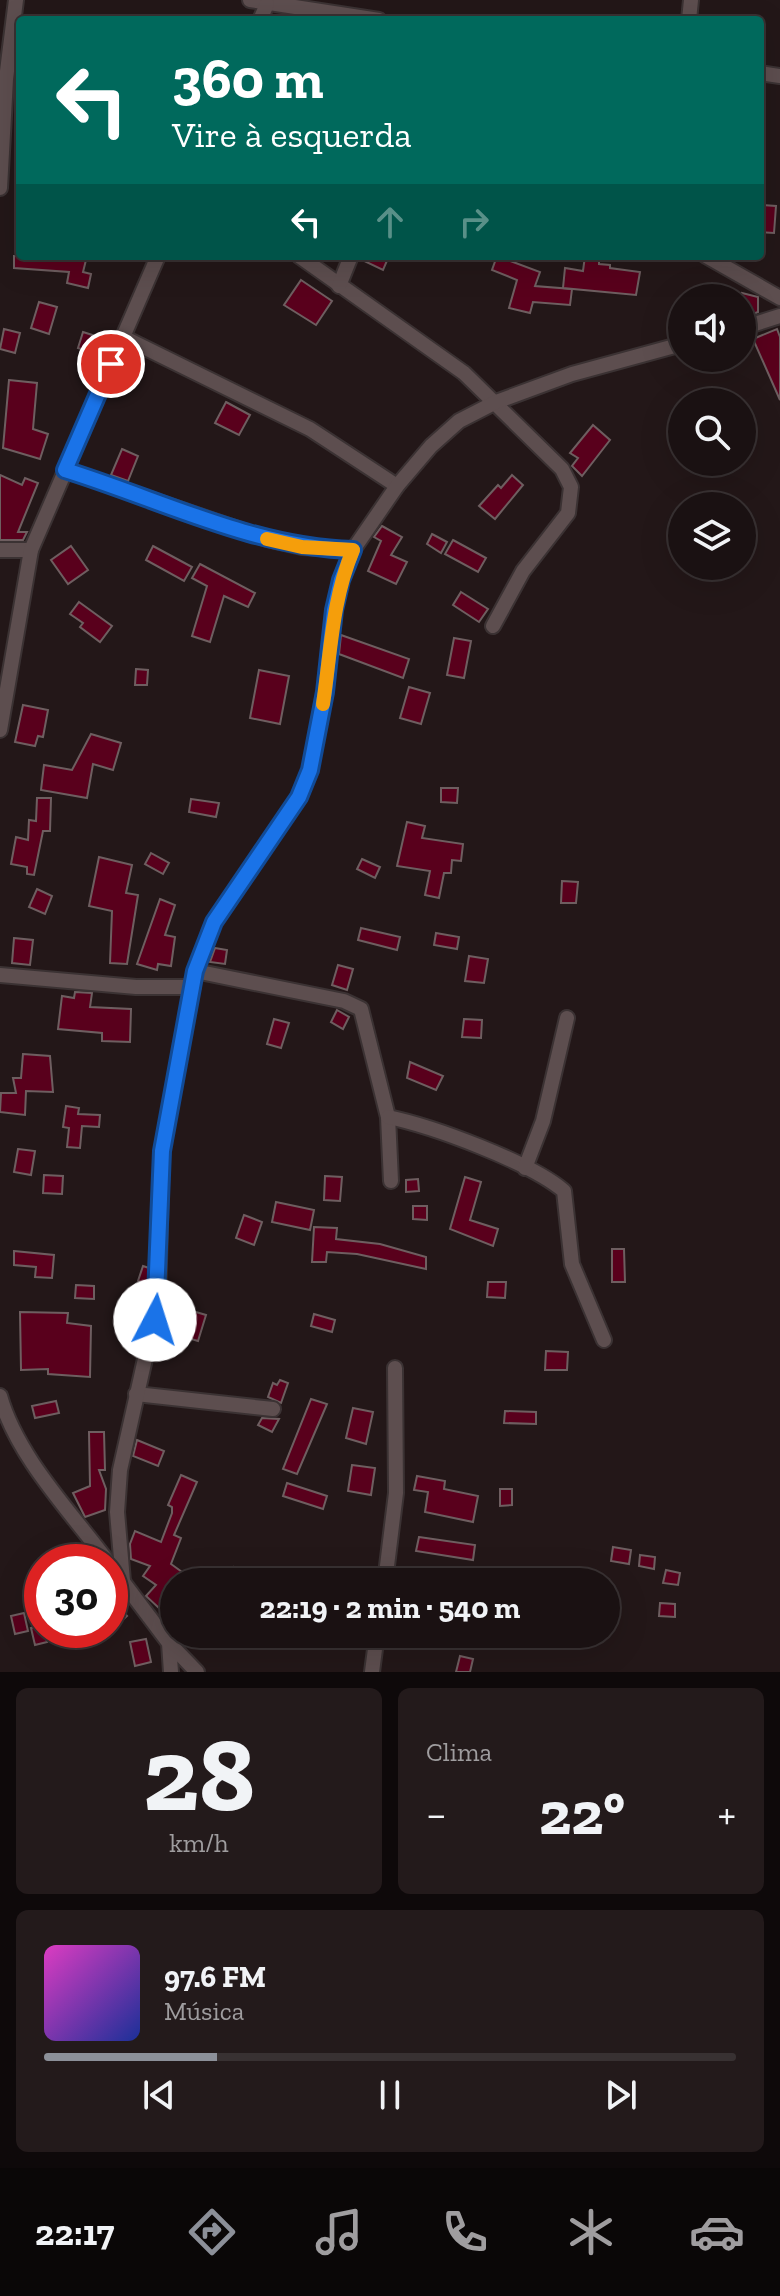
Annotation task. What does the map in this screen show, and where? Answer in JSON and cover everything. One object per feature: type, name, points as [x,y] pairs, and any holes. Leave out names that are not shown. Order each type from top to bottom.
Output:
[{"type":"street","points":[[0,188],[6,79],[16,0]]},
{"type":"street","points":[[250,0],[292,14],[321,16]]},
{"type":"street","points":[[262,16],[267,4]]},
{"type":"street","points":[[0,730],[5,673],[31,550],[156,260]]},
{"type":"street","points":[[304,260],[464,373],[562,469],[571,487],[568,513],[523,571],[493,626]]},
{"type":"street","points":[[339,286],[349,260]]},
{"type":"street","points":[[713,260],[780,298]]},
{"type":"street","points":[[756,324],[780,316]]},
{"type":"street","points":[[123,337],[310,429],[397,486]]},
{"type":"street","points":[[121,1544],[119,1484],[158,1301],[164,1138],[195,971],[214,922],[299,797],[310,770],[325,692],[334,610],[353,550],[397,486],[431,446],[459,421],[496,402],[572,374],[668,348]]},
{"type":"street","points":[[65,470],[267,539],[302,547],[353,550]]},
{"type":"street","points":[[0,550],[31,550]]},
{"type":"street","points":[[195,971],[357,1006],[363,1014],[388,1117],[391,1181]]},
{"type":"street","points":[[0,975],[136,987],[193,987]]},
{"type":"street","points":[[525,1168],[543,1121],[567,1018]]},
{"type":"street","points":[[388,1117],[417,1123],[525,1168],[557,1185],[567,1196],[572,1264],[604,1340]]},
{"type":"street","points":[[387,1568],[396,1493],[395,1368]]},
{"type":"street","points":[[136,1394],[273,1409]]},
{"type":"street","points":[[0,1396],[4,1411],[24,1446],[95,1544]]},
{"type":"street","points":[[128,1588],[160,1631]]},
{"type":"street","points":[[169,1648],[171,1672]]},
{"type":"street","points":[[174,1648],[197,1672]]},
{"type":"street","points":[[372,1672],[375,1648]]},
{"type":"building","points":[[764,205],[776,206],[774,233],[764,232]]},
{"type":"building","points":[[14,256],[16,260],[86,260],[83,272],[91,274],[88,288],[67,283],[69,272],[14,268]]},
{"type":"building","points":[[362,260],[387,260],[383,270]]},
{"type":"building","points":[[496,260],[508,260],[540,272],[535,286],[572,289],[570,305],[533,302],[530,313],[509,308],[517,280],[492,270]]},
{"type":"building","points":[[584,260],[599,260],[599,264],[610,265],[610,268],[640,272],[636,295],[563,288],[565,268],[583,271]]},
{"type":"building","points":[[301,280],[332,301],[316,325],[284,305]]},
{"type":"building","points":[[39,302],[57,307],[49,334],[31,328]]},
{"type":"building","points":[[4,329],[20,333],[15,353],[0,349]]},
{"type":"building","points":[[777,329],[780,337],[780,400],[756,346],[756,338]]},
{"type":"building","points":[[83,332],[108,340],[103,356],[78,348]]},
{"type":"building","points":[[9,380],[37,383],[33,429],[48,434],[40,459],[3,448]]},
{"type":"building","points":[[226,402],[250,415],[239,435],[215,423]]},
{"type":"building","points":[[593,425],[610,440],[582,476],[572,466],[578,458],[570,453]]},
{"type":"building","points":[[122,449],[138,456],[128,481],[111,475]]},
{"type":"building","points":[[0,475],[22,485],[25,478],[38,483],[18,532],[27,532],[23,540],[0,540]]},
{"type":"building","points":[[512,475],[523,485],[495,519],[479,506]]},
{"type":"building","points":[[382,526],[402,537],[391,555],[407,562],[396,584],[368,571],[381,541],[374,537]]},
{"type":"building","points":[[432,534],[447,542],[441,553],[427,544]]},
{"type":"building","points":[[453,540],[486,558],[478,572],[445,554]]},
{"type":"building","points":[[71,546],[88,570],[68,584],[51,560]]},
{"type":"building","points":[[153,546],[192,567],[184,581],[146,560]]},
{"type":"building","points":[[200,564],[255,593],[248,607],[224,596],[210,642],[192,636],[207,586],[192,578]]},
{"type":"building","points":[[461,592],[488,609],[479,622],[453,605]]},
{"type":"building","points":[[79,602],[112,626],[100,642],[80,627],[83,623],[70,614]]},
{"type":"building","points":[[341,635],[409,659],[403,678],[339,654]]},
{"type":"building","points":[[454,638],[471,641],[464,678],[447,675]]},
{"type":"building","points":[[136,669],[148,670],[147,685],[135,685]]},
{"type":"building","points":[[259,670],[289,676],[280,724],[250,718]]},
{"type":"building","points":[[409,687],[430,693],[421,724],[400,718]]},
{"type":"building","points":[[23,705],[48,710],[43,737],[38,736],[35,746],[15,742]]},
{"type":"building","points":[[91,734],[121,743],[113,770],[93,764],[87,798],[41,790],[44,765],[72,770]]},
{"type":"building","points":[[441,788],[458,788],[457,803],[441,802]]},
{"type":"building","points":[[37,798],[51,798],[50,831],[43,831],[34,875],[27,874],[27,867],[11,864],[16,837],[28,840],[29,820],[36,821]]},
{"type":"building","points":[[191,799],[219,803],[216,817],[189,812]]},
{"type":"building","points":[[407,822],[425,826],[422,838],[463,844],[461,861],[452,860],[451,873],[444,873],[439,898],[425,895],[430,871],[397,866]]},
{"type":"building","points":[[151,853],[169,863],[163,874],[145,864]]},
{"type":"building","points":[[99,857],[132,865],[126,893],[138,895],[127,964],[110,963],[112,911],[89,906]]},
{"type":"building","points":[[362,859],[380,867],[375,878],[357,869]]},
{"type":"building","points":[[562,881],[578,882],[576,903],[561,903]]},
{"type":"building","points":[[37,889],[52,896],[45,914],[29,907]]},
{"type":"building","points":[[160,899],[175,905],[165,935],[175,937],[171,966],[158,964],[157,970],[137,964]]},
{"type":"building","points":[[361,928],[400,937],[397,950],[358,940]]},
{"type":"building","points":[[436,933],[459,937],[457,949],[434,945]]},
{"type":"building","points":[[14,938],[33,940],[30,965],[12,963]]},
{"type":"building","points":[[215,948],[227,950],[225,964],[210,962]]},
{"type":"building","points":[[469,956],[488,959],[484,983],[465,981]]},
{"type":"building","points":[[338,965],[353,969],[347,990],[332,985]]},
{"type":"building","points":[[75,992],[92,993],[90,1007],[131,1009],[130,1042],[102,1041],[102,1033],[58,1029],[62,996],[74,998]]},
{"type":"building","points":[[337,1010],[349,1017],[343,1029],[331,1022]]},
{"type":"building","points":[[274,1019],[289,1023],[281,1048],[267,1044]]},
{"type":"building","points":[[464,1019],[482,1020],[481,1038],[462,1037]]},
{"type":"building","points":[[23,1054],[50,1056],[53,1092],[26,1091],[25,1115],[0,1112],[1,1093],[16,1093],[13,1078],[21,1078]]},
{"type":"building","points":[[410,1062],[443,1076],[436,1090],[407,1078]]},
{"type":"building","points":[[66,1106],[79,1108],[78,1114],[100,1115],[99,1127],[82,1126],[80,1148],[67,1147],[69,1128],[63,1127]]},
{"type":"building","points":[[18,1149],[35,1151],[31,1175],[14,1172]]},
{"type":"building","points":[[44,1175],[63,1176],[62,1194],[43,1193]]},
{"type":"building","points":[[325,1176],[342,1177],[340,1201],[324,1200]]},
{"type":"building","points":[[465,1177],[481,1182],[470,1220],[498,1229],[493,1246],[450,1229]]},
{"type":"building","points":[[418,1179],[419,1191],[406,1192],[406,1180]]},
{"type":"building","points":[[276,1202],[314,1210],[310,1230],[272,1222]]},
{"type":"building","points":[[413,1206],[427,1206],[427,1220],[413,1219]]},
{"type":"building","points":[[244,1215],[262,1222],[254,1245],[236,1238]]},
{"type":"building","points":[[314,1227],[337,1228],[336,1239],[380,1244],[426,1257],[426,1269],[357,1254],[327,1252],[326,1262],[312,1262]]},
{"type":"building","points":[[612,1249],[624,1249],[625,1282],[612,1282]]},
{"type":"building","points":[[14,1251],[54,1255],[52,1278],[35,1277],[36,1267],[14,1265]]},
{"type":"building","points":[[143,1266],[149,1268],[148,1285],[138,1281]]},
{"type":"building","points":[[488,1282],[506,1282],[505,1298],[487,1297]]},
{"type":"building","points":[[76,1285],[94,1286],[94,1299],[75,1298]]},
{"type":"building","points":[[179,1307],[206,1315],[198,1341],[171,1333]]},
{"type":"building","points":[[20,1312],[68,1313],[67,1323],[91,1326],[90,1377],[48,1374],[48,1369],[21,1370]]},
{"type":"building","points":[[314,1314],[335,1320],[332,1332],[311,1326]]},
{"type":"building","points":[[546,1351],[568,1352],[567,1370],[545,1370]]},
{"type":"building","points":[[280,1380],[288,1383],[281,1403],[268,1397],[273,1383],[277,1385]]},
{"type":"building","points":[[311,1399],[327,1404],[297,1474],[283,1469]]},
{"type":"building","points":[[56,1401],[59,1413],[35,1418],[32,1406]]},
{"type":"building","points":[[353,1408],[373,1412],[366,1444],[346,1438]]},
{"type":"building","points":[[505,1411],[536,1412],[536,1424],[504,1423]]},
{"type":"building","points":[[262,1418],[279,1419],[272,1432],[258,1425]]},
{"type":"building","points":[[89,1432],[104,1432],[105,1470],[99,1470],[106,1489],[105,1510],[85,1517],[73,1493],[90,1486]]},
{"type":"building","points":[[137,1440],[164,1451],[158,1466],[133,1456]]},
{"type":"building","points":[[352,1465],[375,1468],[371,1495],[348,1491]]},
{"type":"building","points":[[181,1475],[197,1482],[174,1535],[181,1538],[171,1564],[176,1568],[160,1568],[160,1609],[146,1596],[156,1585],[143,1576],[150,1566],[131,1559],[130,1544],[135,1531],[161,1542],[172,1513],[172,1507],[168,1505]]},
{"type":"building","points":[[417,1476],[445,1481],[444,1489],[478,1496],[473,1522],[425,1512],[428,1492],[414,1490]]},
{"type":"building","points":[[287,1483],[327,1496],[323,1509],[283,1496]]},
{"type":"building","points":[[500,1489],[512,1489],[512,1505],[500,1506]]},
{"type":"building","points":[[419,1537],[475,1545],[473,1560],[416,1551]]},
{"type":"building","points":[[613,1547],[631,1550],[629,1564],[611,1561]]},
{"type":"building","points":[[640,1555],[655,1557],[654,1569],[639,1566]]},
{"type":"building","points":[[666,1570],[680,1573],[678,1585],[663,1583]]},
{"type":"building","points":[[660,1603],[675,1604],[675,1617],[659,1616]]},
{"type":"building","points":[[24,1613],[24,1632],[15,1634],[11,1616]]},
{"type":"building","points":[[146,1639],[151,1662],[135,1666],[130,1642]]},
{"type":"building","points":[[460,1656],[473,1659],[470,1672],[456,1672]]},
{"type":"slow traffic","points":[[267,539],[302,547],[353,550],[334,610],[323,704]]},
{"type":"route","points":[[111,364],[65,470],[267,539],[302,547],[353,550],[334,610],[325,692],[310,770],[299,797],[214,922],[195,971],[162,1151],[155,1320]]}]
